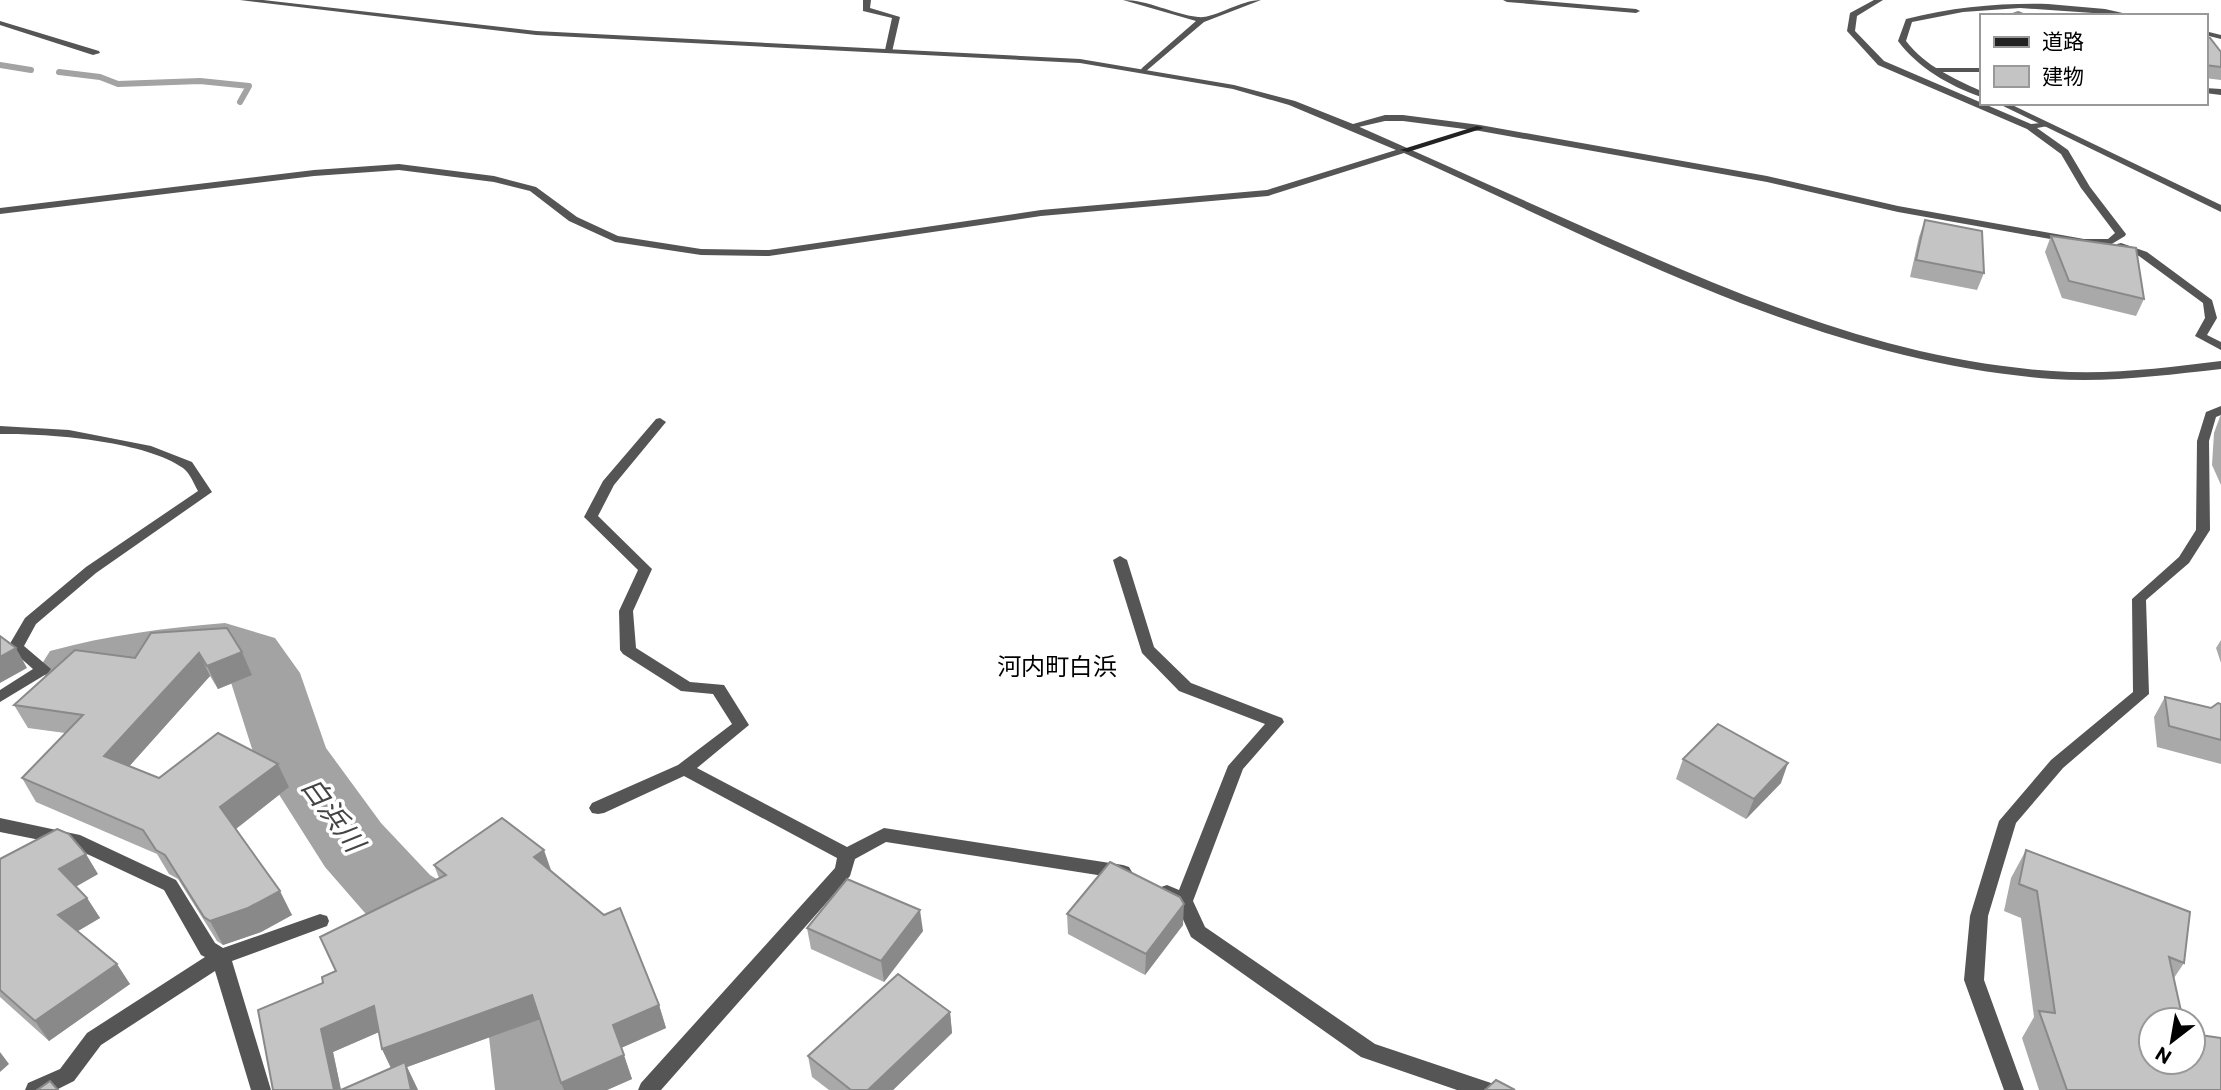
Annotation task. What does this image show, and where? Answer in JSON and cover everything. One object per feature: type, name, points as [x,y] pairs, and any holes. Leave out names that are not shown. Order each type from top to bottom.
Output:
[{"type":"main road","points":[[1405,150],[1480,128]]},
{"type":"street","points":[[244,0],[536,33],[1080,61],[1145,70],[1234,87],[1292,103],[1405,150],[1770,312],[1851,340],[1931,359],[2028,374],[2104,378],[2176,373],[2221,365]]},
{"type":"street","points":[[867,0],[866,9],[896,17],[889,50]]},
{"type":"street","points":[[1126,0],[1201,20]]},
{"type":"street","points":[[1145,70],[1201,20],[1257,0]]},
{"type":"street","points":[[1507,0],[1636,11]]},
{"type":"street","points":[[1879,0],[1853,15],[1851,30],[1881,63],[2030,127],[2065,152],[2086,188],[2121,234],[2110,242]]},
{"type":"street","points":[[1980,93],[1925,66],[1902,41],[1909,21],[1931,12],[1971,5],[2023,4],[2115,14]]},
{"type":"street","points":[[0,23],[96,53]]},
{"type":"street","points":[[1935,70],[1980,70]]},
{"type":"street","points":[[2005,105],[2221,209]]},
{"type":"street","points":[[1350,126],[1385,118],[1480,128],[1767,179],[1911,211],[2084,242],[2110,242],[2143,254],[2208,302],[2211,318],[2201,336],[2221,347]]},
{"type":"street","points":[[2030,127],[2045,124]]},
{"type":"street","points":[[0,211],[314,173],[399,167],[494,179],[533,189],[573,219],[615,239],[701,252],[769,253],[1041,212],[1268,193],[1405,150]]},
{"type":"street","points":[[2014,1090],[1974,980],[1979,916],[2004,833],[2008,821],[2057,764],[2141,694],[2139,599],[2184,560],[2203,530],[2203,441],[2210,415],[2221,410]]},
{"type":"street","points":[[598,808],[684,769],[741,725],[718,689],[687,687],[628,650],[626,611],[645,569],[592,517],[608,484],[660,422]]},
{"type":"street","points":[[0,430],[28,428],[123,442],[189,466],[205,492],[91,570],[30,621],[16,647],[43,669],[0,697]]},
{"type":"street","points":[[1120,560],[1147,649],[1185,687],[1276,722],[1236,766],[1184,901]]},
{"type":"street","points":[[684,769],[848,855]]},
{"type":"street","points":[[0,825],[74,840],[170,885],[208,949],[221,957],[261,1090]]},
{"type":"street","points":[[648,1090],[844,871],[848,855],[884,835],[1128,872],[1184,901],[1198,932],[1368,1051],[1484,1090]]},
{"type":"street","points":[[35,1090],[67,1075],[94,1039],[221,957],[320,921]]},
{"type":"building","points":[[2207,37],[2221,52],[2221,67],[2207,65]]},
{"type":"building","points":[[1925,220],[1982,231],[1984,273],[1916,260]]},
{"type":"building","points":[[2051,236],[2136,248],[2144,299],[2069,281]]},
{"type":"building","points":[[227,628],[242,652],[207,666],[199,653],[104,756],[159,778],[218,733],[278,764],[220,807],[280,891],[248,908],[210,921],[204,917],[165,855],[156,850],[143,830],[22,778],[83,715],[14,705],[75,650],[135,658],[151,633]]},
{"type":"building","points":[[0,636],[16,648],[0,657]]},
{"type":"building","points":[[2165,697],[2211,708],[2221,704],[2221,740],[2169,726]]},
{"type":"building","points":[[1718,724],[1788,763],[1754,799],[1683,759]]},
{"type":"building","points":[[502,818],[544,850],[534,857],[604,915],[620,908],[659,1005],[613,1025],[624,1055],[561,1083],[532,995],[382,1049],[374,1006],[321,1029],[334,1090],[273,1090],[258,1010],[323,983],[322,977],[336,971],[320,937],[446,875],[434,865]]},
{"type":"building","points":[[57,829],[69,834],[86,854],[59,869],[87,898],[58,915],[117,964],[35,1021],[0,990],[0,859]]},
{"type":"building","points":[[2026,850],[2190,912],[2184,963],[2169,957],[2180,1006],[2137,1006],[2137,1076],[2207,1076],[2207,1036],[2221,1038],[2221,1090],[2067,1090],[2039,1011],[2055,1013],[2037,891],[2019,884]]},
{"type":"building","points":[[1110,862],[1180,897],[1184,904],[1146,954],[1067,914]]},
{"type":"building","points":[[847,879],[920,910],[881,961],[807,928]]},
{"type":"building","points":[[898,974],[950,1012],[868,1090],[851,1090],[808,1056]]},
{"type":"building","points":[[405,1062],[411,1090],[341,1090]]},
{"type":"building","points":[[1496,1080],[1515,1090],[1485,1090]]},
{"type":"building","points":[[50,1081],[58,1090],[37,1090]]},
{"type":"waterway","points":[[0,65],[31,70]]},
{"type":"waterway","points":[[59,72],[100,77],[118,84],[200,81],[249,86],[240,102]]},
{"type":"waterway","name":"白浜川","points":[[75,667],[147,652],[225,646],[251,654],[265,673],[291,755],[353,845],[401,898],[468,940],[516,991],[534,1037],[542,1090]]},
{"type":"district","name":"河内町白浜","points":[[1057,667]]}]
